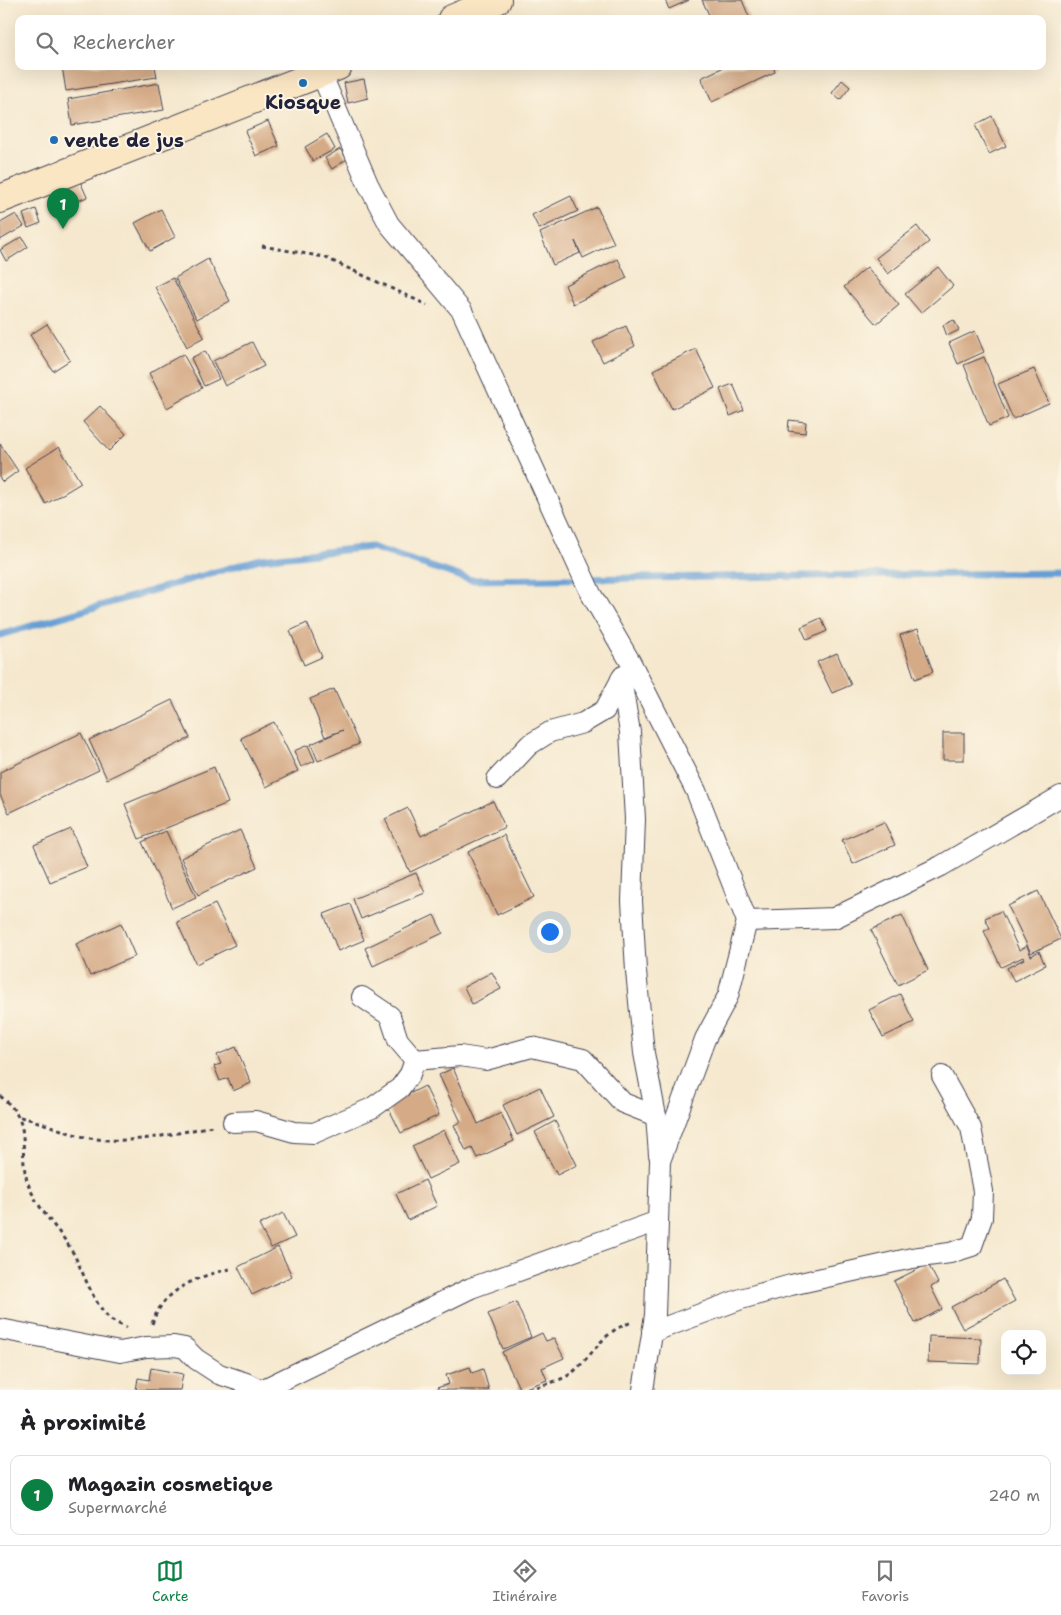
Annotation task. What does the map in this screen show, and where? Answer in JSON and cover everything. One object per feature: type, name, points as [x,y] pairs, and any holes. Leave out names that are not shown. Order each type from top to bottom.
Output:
[{"type":"main road","points":[[461,15],[497,0]]},
{"type":"main road","points":[[0,199],[330,70]]},
{"type":"street","points":[[330,70],[368,184],[389,224],[462,311],[626,672],[696,791],[747,921],[728,996],[705,1039],[660,1161]]},
{"type":"street","points":[[497,779],[529,746],[550,732],[583,723],[605,710],[626,672]]},
{"type":"street","points":[[626,672],[635,819],[632,901],[636,971],[644,1053],[656,1116],[660,1161],[654,1324],[643,1390]]},
{"type":"street","points":[[747,921],[834,918],[941,866],[1061,796]]},
{"type":"street","points":[[362,997],[390,1016],[398,1040],[415,1060]]},
{"type":"street","points":[[415,1060],[460,1056],[486,1060],[532,1047],[583,1059],[623,1103],[656,1116]]},
{"type":"street","points":[[233,1122],[256,1121],[294,1132],[314,1134],[372,1108],[400,1088],[410,1074],[415,1060]]},
{"type":"street","points":[[654,1324],[791,1285],[912,1258],[950,1254],[972,1246],[982,1218],[983,1191],[971,1128],[942,1076]]},
{"type":"street","points":[[0,1329],[120,1352],[164,1345],[185,1348],[196,1359],[219,1374],[261,1390],[471,1288],[658,1221]]},
{"type":"path","points":[[262,246],[324,257],[434,308],[462,311]]},
{"type":"path","points":[[0,1096],[20,1117],[23,1130],[23,1162],[28,1184],[40,1209],[70,1249],[99,1305],[111,1321],[124,1326],[146,1347],[154,1321],[170,1295],[204,1275],[230,1270]]},
{"type":"path","points":[[20,1117],[42,1122],[88,1138],[126,1142],[233,1122]]},
{"type":"path","points":[[529,1390],[572,1374],[599,1342],[621,1325],[654,1324]]},
{"type":"building","points":[[665,0],[689,0],[669,9]]},
{"type":"building","points":[[702,0],[742,0],[748,15],[709,15]]},
{"type":"building","points":[[63,70],[156,70],[157,77],[66,91]]},
{"type":"building","points":[[718,70],[774,70],[775,72],[712,102],[701,78]]},
{"type":"building","points":[[364,79],[368,98],[348,103],[344,83]]},
{"type":"building","points":[[842,80],[850,87],[840,100],[832,93]]},
{"type":"building","points":[[159,83],[164,110],[72,125],[68,99]]},
{"type":"building","points":[[992,116],[1006,146],[989,154],[975,125]]},
{"type":"building","points":[[268,121],[279,146],[256,156],[245,131]]},
{"type":"building","points":[[327,134],[335,149],[313,161],[305,147]]},
{"type":"building","points":[[340,149],[347,159],[332,169],[325,158]]},
{"type":"building","points":[[79,179],[87,197],[73,203],[65,186]]},
{"type":"building","points":[[571,196],[578,211],[539,229],[532,215]]},
{"type":"building","points":[[597,207],[614,243],[583,258],[575,241],[580,253],[553,265],[540,233]]},
{"type":"building","points":[[36,209],[41,223],[28,228],[23,214]]},
{"type":"building","points":[[161,209],[175,237],[150,251],[135,223]]},
{"type":"building","points":[[16,214],[24,226],[0,240],[0,223]]},
{"type":"building","points":[[917,226],[929,242],[888,274],[876,258]]},
{"type":"building","points":[[22,237],[28,247],[6,261],[0,250]]},
{"type":"building","points":[[208,259],[230,301],[197,319],[175,278]]},
{"type":"building","points":[[618,259],[627,278],[573,304],[565,285]]},
{"type":"building","points":[[867,267],[899,305],[876,324],[844,287]]},
{"type":"building","points":[[938,267],[953,286],[921,313],[905,294]]},
{"type":"building","points":[[173,278],[204,337],[187,347],[155,287]]},
{"type":"building","points":[[954,320],[959,330],[947,336],[943,325]]},
{"type":"building","points":[[47,324],[70,360],[53,371],[30,335]]},
{"type":"building","points":[[626,326],[635,346],[603,362],[593,342]]},
{"type":"building","points":[[975,331],[984,352],[958,364],[949,343]]},
{"type":"building","points":[[252,342],[264,366],[225,386],[213,361]]},
{"type":"building","points":[[696,349],[715,388],[672,409],[653,370]]},
{"type":"building","points":[[205,351],[219,379],[204,386],[191,358]]},
{"type":"building","points":[[183,354],[202,388],[167,408],[149,373]]},
{"type":"building","points":[[984,357],[1008,418],[989,426],[964,365]]},
{"type":"building","points":[[1034,369],[1049,403],[1013,419],[998,384]]},
{"type":"building","points":[[733,384],[744,410],[730,416],[720,389]]},
{"type":"building","points":[[100,406],[126,434],[109,451],[83,422]]},
{"type":"building","points":[[789,420],[806,422],[805,433],[788,431]]},
{"type":"building","points":[[0,444],[18,471],[3,482],[0,479]]},
{"type":"building","points":[[59,447],[81,483],[46,504],[25,468]]},
{"type":"building","points":[[821,618],[827,631],[807,640],[801,627]]},
{"type":"building","points":[[307,623],[322,657],[304,665],[290,631]]},
{"type":"building","points":[[918,629],[933,672],[915,679],[900,635]]},
{"type":"building","points":[[837,653],[851,685],[832,693],[817,662]]},
{"type":"building","points":[[334,689],[359,744],[318,761],[311,744],[343,730],[325,737],[310,699]]},
{"type":"building","points":[[172,700],[190,738],[107,779],[89,740]]},
{"type":"building","points":[[274,722],[298,771],[266,787],[241,738]]},
{"type":"building","points":[[81,733],[99,770],[9,813],[0,795],[0,772]]},
{"type":"building","points":[[943,733],[964,733],[964,760],[943,760]]},
{"type":"building","points":[[308,745],[315,761],[301,767],[294,751]]},
{"type":"building","points":[[214,767],[228,803],[139,839],[125,804]]},
{"type":"building","points":[[493,801],[505,827],[410,872],[385,819],[408,808],[421,836]]},
{"type":"building","points":[[884,822],[895,845],[853,864],[842,840]]},
{"type":"building","points":[[71,829],[87,867],[50,882],[34,845]]},
{"type":"building","points":[[240,830],[257,867],[198,895],[181,858]]},
{"type":"building","points":[[166,831],[196,897],[172,908],[142,842]]},
{"type":"building","points":[[504,835],[534,897],[497,915],[468,852]]},
{"type":"building","points":[[416,873],[425,893],[361,919],[353,899]]},
{"type":"building","points":[[1038,891],[1061,939],[1031,953],[1008,906]]},
{"type":"building","points":[[215,904],[235,945],[196,964],[177,922]]},
{"type":"building","points":[[350,904],[364,940],[338,951],[324,914]]},
{"type":"building","points":[[1001,911],[1019,950],[1027,946],[1031,956],[1039,951],[1045,965],[1014,981],[1007,968],[1024,959],[1023,957],[1001,967],[984,931],[990,928],[985,918]]},
{"type":"building","points":[[434,915],[443,933],[373,966],[365,948]]},
{"type":"building","points":[[902,915],[928,970],[898,985],[871,930]]},
{"type":"building","points":[[121,923],[135,956],[90,976],[76,944]]},
{"type":"building","points":[[492,972],[501,989],[472,1004],[464,987]]},
{"type":"building","points":[[900,994],[914,1022],[883,1037],[869,1010]]},
{"type":"building","points":[[236,1047],[251,1083],[233,1091],[228,1078],[220,1081],[214,1066],[221,1064],[217,1055]]},
{"type":"building","points":[[453,1068],[478,1124],[501,1113],[514,1141],[477,1158],[472,1148],[466,1151],[454,1125],[461,1122],[439,1075]]},
{"type":"building","points":[[425,1086],[439,1115],[401,1133],[387,1105]]},
{"type":"building","points":[[540,1087],[554,1117],[517,1135],[503,1105]]},
{"type":"building","points":[[555,1121],[577,1165],[557,1175],[535,1132]]},
{"type":"building","points":[[444,1130],[460,1164],[428,1179],[412,1146]]},
{"type":"building","points":[[425,1180],[437,1206],[408,1220],[396,1194]]},
{"type":"building","points":[[283,1213],[295,1237],[271,1248],[259,1225]]},
{"type":"building","points":[[278,1247],[292,1276],[252,1295],[238,1267]]},
{"type":"building","points":[[928,1264],[938,1283],[931,1287],[942,1309],[915,1323],[894,1281]]},
{"type":"building","points":[[1003,1279],[1015,1301],[963,1329],[951,1307]]},
{"type":"building","points":[[516,1302],[531,1337],[503,1349],[488,1314]]},
{"type":"building","points":[[542,1333],[546,1341],[554,1338],[564,1358],[542,1368],[547,1380],[520,1390],[502,1352]]},
{"type":"building","points":[[929,1336],[981,1338],[980,1364],[928,1362]]},
{"type":"building","points":[[470,1367],[472,1373],[483,1369],[489,1390],[438,1390],[437,1388],[449,1384],[446,1375]]},
{"type":"building","points":[[151,1368],[183,1374],[180,1390],[136,1390],[138,1378],[149,1380]]},
{"type":"waterway","points":[[0,635],[260,559],[371,547],[471,580],[1061,573]]},
{"type":"place","name":"Kiosque","points":[[303,83]]},
{"type":"place","name":"vente de jus","points":[[54,140]]},
{"type":"place","name":"Magazin cosmetique","points":[[63,229]]}]
